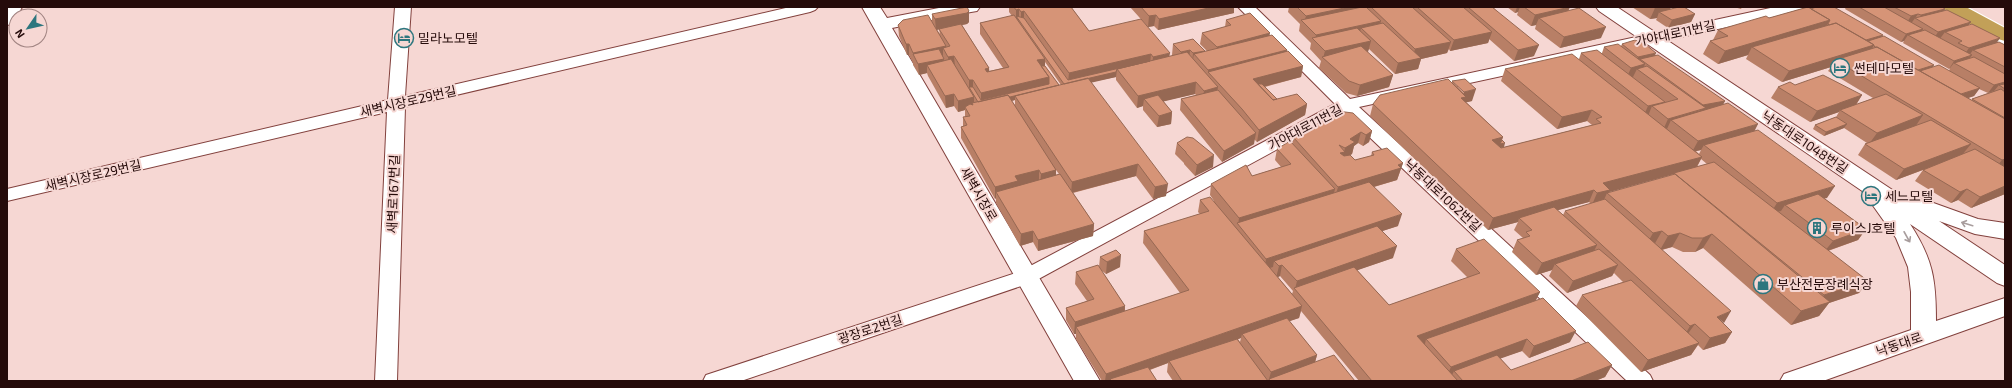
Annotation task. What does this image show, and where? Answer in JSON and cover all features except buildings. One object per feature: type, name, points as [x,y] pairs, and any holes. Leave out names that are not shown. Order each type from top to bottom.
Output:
[{"type":"highway","points":[[1952,7],[2005,35]]},
{"type":"highway","points":[[1971,7],[2005,25]]},
{"type":"street","points":[[7,20],[13,7]]},
{"type":"street","name":"새벽로167번길","points":[[386,381],[396,104],[403,7]]},
{"type":"street","name":"새벽시장로29번길","points":[[7,195],[810,7]]},
{"type":"street","points":[[876,16],[971,7]]},
{"type":"street","name":"낙동대로1062번길","points":[[1246,7],[1346,105],[1642,381]]},
{"type":"street","name":"낙동대로1048번길","points":[[1605,7],[2005,277]]},
{"type":"street","name":"가야대로11번길","points":[[1026,277],[1346,105],[1796,7]]},
{"type":"street","points":[[1941,7],[2005,42]]},
{"type":"street","points":[[1962,7],[2005,30]]},
{"type":"street","name":"새벽시장로","points":[[876,16],[1087,381]]},
{"type":"street","points":[[1867,184],[1950,219],[1975,226],[2005,231]]},
{"type":"street","points":[[1867,184],[1896,219],[1917,260],[1922,277],[1923,336]]},
{"type":"street","name":"광장로2번길","points":[[714,381],[1026,277]]},
{"type":"street","name":"낙동대로","points":[[1792,381],[2005,307]]},
{"type":"place","name":"밀라노모텔","points":[[404,38]]},
{"type":"place","name":"썬테마모텔","points":[[1840,68]]},
{"type":"place","name":"세느모텔","points":[[1871,196]]},
{"type":"place","name":"루이스J호텔","points":[[1817,228]]},
{"type":"place","name":"부산전문장례식장","points":[[1763,284]]}]
